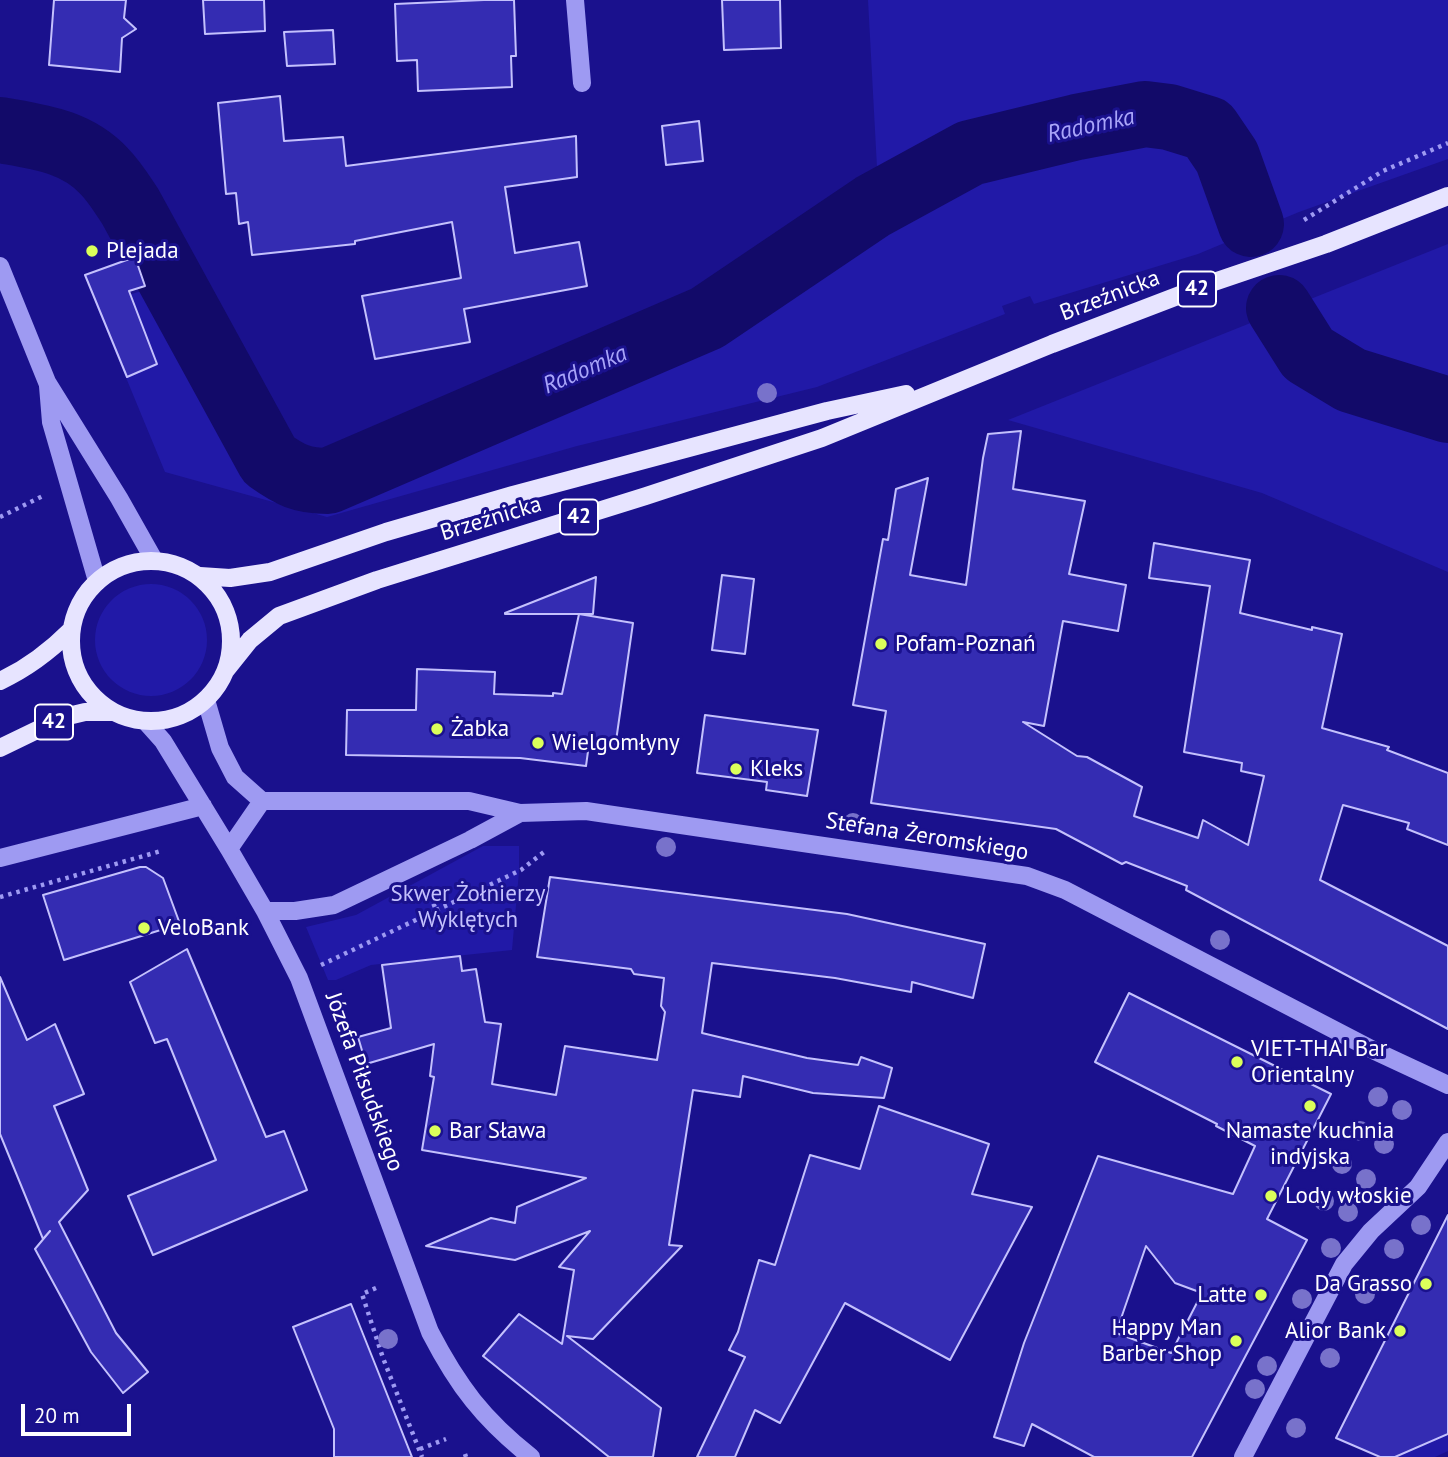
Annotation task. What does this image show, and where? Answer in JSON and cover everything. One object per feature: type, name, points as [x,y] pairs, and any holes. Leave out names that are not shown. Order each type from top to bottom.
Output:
[{"type":"main road","name":"Brzeźnicka","points":[[226,670],[250,640],[279,616],[377,580],[822,438],[1214,282],[1326,244],[1448,197]]},
{"type":"main road","name":"Brzeźnicka","points":[[200,576],[230,578],[270,572],[386,532],[513,495],[827,411],[947,386]]},
{"type":"main road","name":"42","points":[[153,560],[178,565],[200,576],[215,591],[225,609],[231,629],[231,650],[226,670],[218,686],[206,700],[188,713],[168,720],[146,722],[112,712],[93,698],[79,678],[72,655],[71,630],[84,595],[114,569],[133,562],[153,560]]},
{"type":"main road","name":"42","points":[[0,681],[28,667],[51,650],[71,630]]},
{"type":"main road","name":"42","points":[[0,748],[64,717],[85,712],[112,712]]},
{"type":"street","points":[[575,0],[582,83]]},
{"type":"street","points":[[0,266],[47,382],[120,498],[153,560]]},
{"type":"street","points":[[47,382],[51,422],[97,581]]},
{"type":"street","points":[[206,700],[220,748],[235,777],[262,801],[469,801],[520,813]]},
{"type":"street","name":"Józefa Piłsudskiego","points":[[146,722],[163,741],[229,849],[299,978],[430,1332],[449,1368],[472,1402],[502,1435],[531,1457]]},
{"type":"street","points":[[229,849],[262,801]]},
{"type":"street","points":[[0,858],[203,806]]},
{"type":"street","name":"Stefana Żeromskiego","points":[[520,813],[586,811],[1027,876],[1065,890],[1448,1086]]},
{"type":"street","points":[[265,911],[295,911],[334,905],[520,813]]},
{"type":"street","points":[[1243,1457],[1344,1264],[1371,1231],[1418,1186],[1448,1142]]},
{"type":"path","points":[[1294,226],[1383,171],[1448,143]]},
{"type":"path","points":[[0,516],[51,492]]},
{"type":"path","points":[[0,897],[162,851]]},
{"type":"path","points":[[317,967],[521,870],[544,852]]},
{"type":"path","points":[[376,1288],[362,1294],[383,1358],[422,1457]]},
{"type":"path","points":[[420,1449],[446,1439]]},
{"type":"green space","points":[[868,0],[1448,0],[1448,159],[1299,212],[1198,254],[1034,304],[1030,296],[1002,306],[1005,314],[817,387],[577,446],[327,517],[165,472],[96,305],[187,277],[277,444],[300,467],[326,466],[713,295],[878,186]]},
{"type":"green space","points":[[1448,244],[1448,572],[1262,493],[1008,420]]},
{"type":"green space","points":[[151,584],[173,588],[191,600],[203,618],[207,640],[203,662],[191,680],[173,692],[151,696],[129,692],[111,680],[99,662],[95,640],[99,618],[111,600],[129,588]]},
{"type":"green space","name":"Skwer Żołnierzy Wyklętych","points":[[483,846],[519,846],[512,950],[371,965],[336,980],[328,980],[306,927],[356,915]]},
{"type":"green space","points":[[1448,1434],[1448,1451],[1435,1457],[1395,1457]]},
{"type":"building","points":[[54,0],[126,0],[124,18],[136,29],[122,38],[120,72],[49,65]]},
{"type":"building","points":[[203,0],[264,0],[265,31],[205,34]]},
{"type":"building","points":[[514,0],[516,56],[511,56],[512,87],[418,91],[417,60],[397,61],[395,4]]},
{"type":"building","points":[[722,0],[780,0],[781,48],[724,50]]},
{"type":"building","points":[[333,30],[335,64],[287,66],[284,32]]},
{"type":"building","points":[[280,96],[284,141],[343,137],[346,166],[576,136],[577,177],[505,187],[515,253],[579,242],[587,286],[464,309],[470,342],[375,359],[362,296],[461,278],[452,222],[355,241],[355,244],[252,255],[248,222],[239,224],[236,193],[226,194],[218,103]]},
{"type":"building","points":[[699,121],[703,161],[666,165],[662,126]]},
{"type":"building","points":[[135,257],[145,286],[129,291],[157,364],[127,377],[85,275]]},
{"type":"building","points":[[1021,431],[1013,489],[1085,501],[1069,574],[1126,585],[1118,631],[1063,621],[1044,726],[1023,722],[1077,756],[1087,757],[1142,787],[1134,816],[1198,838],[1203,820],[1248,845],[1264,776],[1241,771],[1242,763],[1184,752],[1210,586],[1149,578],[1154,543],[1250,560],[1240,613],[1312,630],[1312,627],[1342,634],[1322,728],[1389,747],[1387,750],[1448,773],[1448,845],[1407,829],[1409,823],[1343,805],[1320,880],[1448,946],[1448,1029],[1186,890],[1187,886],[1126,862],[1122,864],[1056,829],[871,803],[886,711],[853,705],[883,539],[888,540],[896,489],[928,478],[910,575],[966,585],[988,434]]},
{"type":"building","points":[[722,575],[754,579],[745,654],[712,650]]},
{"type":"building","points":[[596,577],[593,614],[505,614],[505,613]]},
{"type":"building","points":[[579,614],[633,623],[615,748],[589,744],[586,766],[520,758],[346,755],[347,710],[416,710],[417,669],[495,672],[494,694],[562,694]]},
{"type":"building","points":[[705,715],[818,730],[807,796],[766,790],[767,782],[697,773]]},
{"type":"building","name":"VeloBank","points":[[146,867],[163,878],[180,924],[64,960],[43,895]]},
{"type":"building","points":[[550,877],[847,914],[985,944],[973,998],[912,982],[911,992],[835,978],[712,963],[702,1033],[807,1058],[858,1065],[861,1057],[892,1068],[884,1098],[813,1093],[743,1076],[740,1097],[693,1090],[669,1245],[682,1246],[593,1339],[567,1336],[661,1408],[653,1457],[609,1457],[483,1356],[519,1314],[562,1344],[574,1270],[559,1267],[590,1231],[515,1260],[426,1246],[491,1218],[515,1223],[517,1207],[586,1178],[422,1150],[434,1077],[430,1076],[434,1044],[366,1064],[358,1037],[391,1028],[382,965],[460,956],[462,971],[476,969],[485,1022],[501,1024],[492,1084],[556,1095],[565,1046],[657,1060],[665,1012],[661,1006],[664,978],[634,974],[631,969],[537,957]]},
{"type":"building","points":[[187,949],[266,1137],[284,1131],[307,1190],[153,1255],[128,1196],[216,1160],[167,1039],[155,1043],[130,982]]},
{"type":"building","points":[[0,977],[27,1040],[55,1024],[84,1094],[54,1106],[88,1190],[59,1222],[116,1333],[148,1372],[123,1393],[91,1352],[35,1249],[50,1231],[43,1239],[0,1134]]},
{"type":"building","points":[[1129,993],[1331,1094],[1267,1219],[1307,1240],[1192,1457],[1094,1457],[1032,1424],[1024,1446],[994,1437],[1024,1343],[1098,1156],[1233,1194],[1255,1146],[1095,1062]],"holes":[[[1146,1246],[1175,1283],[1202,1293],[1171,1353],[1116,1333]]]},
{"type":"building","points":[[879,1106],[989,1144],[972,1194],[1032,1207],[950,1360],[845,1303],[780,1423],[755,1410],[735,1457],[697,1457],[745,1357],[729,1350],[738,1332],[759,1260],[775,1265],[810,1155],[860,1169]]},
{"type":"building","points":[[1448,1215],[1448,1434],[1395,1457],[1380,1457],[1336,1438]]},
{"type":"building","points":[[351,1304],[412,1457],[334,1457],[334,1429],[293,1327]]},
{"type":"waterway","name":"Radomka","points":[[0,130],[43,138],[69,147],[93,161],[108,175],[130,206],[269,460],[297,476],[319,481],[328,481],[707,318],[873,206],[970,153],[1077,127],[1145,114],[1169,117],[1208,129],[1227,157],[1251,224]]},
{"type":"waterway","name":"Radomka","points":[[1279,308],[1308,354],[1351,380],[1448,410]]},
{"type":"place","name":"Plejada","points":[[92,251]]},
{"type":"place","name":"Pofam-Poznań","points":[[881,644]]},
{"type":"place","name":"Żabka","points":[[437,729]]},
{"type":"place","name":"Wielgomłyny","points":[[538,743]]},
{"type":"place","name":"Kleks","points":[[736,769]]},
{"type":"place","name":"VeloBank","points":[[144,928]]},
{"type":"place","name":"VIET-THAI Bar Orientalny","points":[[1237,1062]]},
{"type":"place","name":"Namaste kuchnia indyjska","points":[[1310,1106]]},
{"type":"place","name":"Bar Sława","points":[[435,1131]]},
{"type":"place","name":"Lody włoskie","points":[[1271,1196]]},
{"type":"place","name":"Da Grasso","points":[[1426,1284]]},
{"type":"place","name":"Latte","points":[[1261,1295]]},
{"type":"place","name":"Alior Bank","points":[[1400,1331]]},
{"type":"place","name":"Happy Man Barber Shop","points":[[1236,1341]]}]
